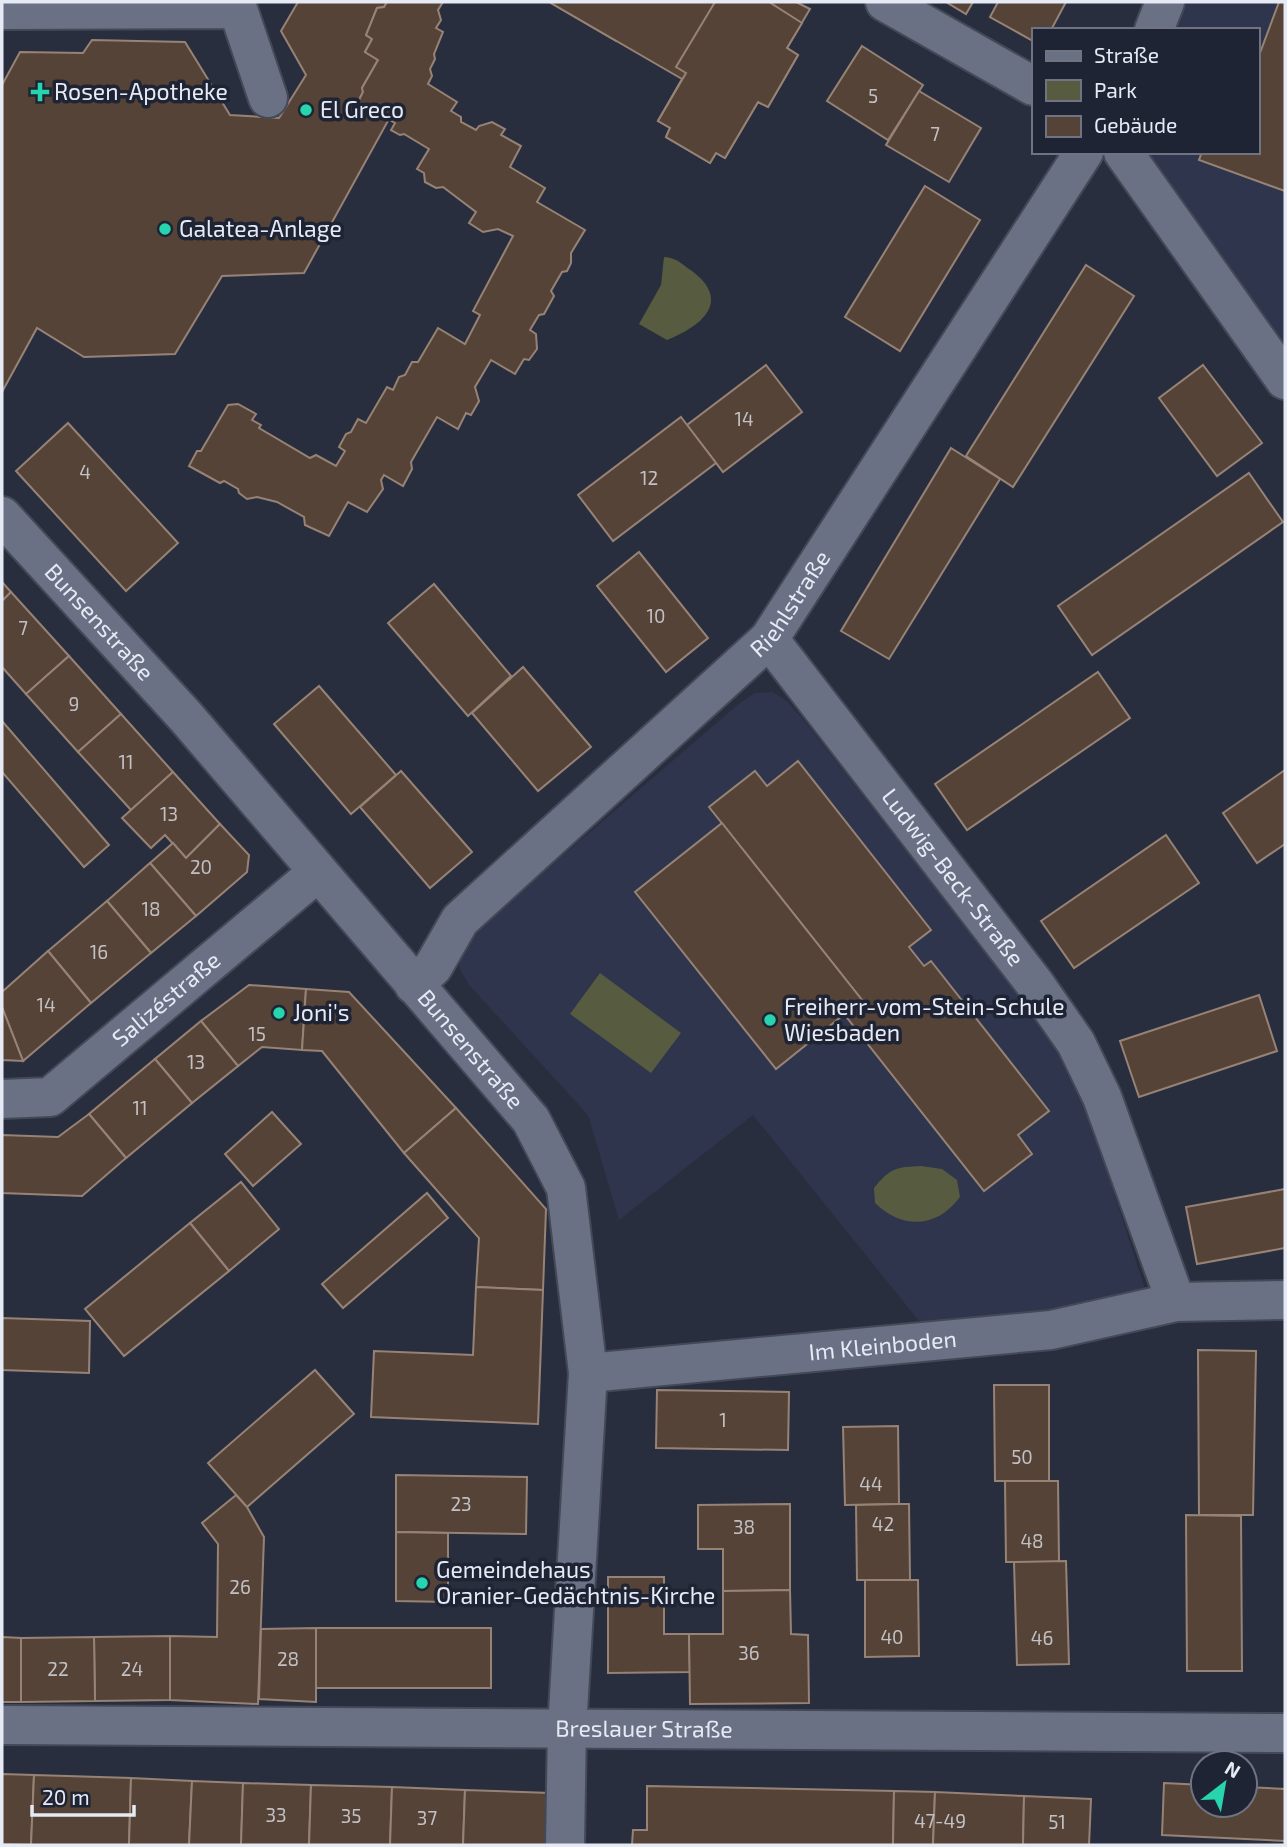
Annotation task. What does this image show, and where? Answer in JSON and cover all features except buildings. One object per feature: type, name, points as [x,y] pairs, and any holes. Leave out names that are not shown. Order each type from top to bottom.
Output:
[{"type":"street","points":[[885,2],[1032,85]]},
{"type":"street","points":[[1155,28],[1165,2]]},
{"type":"street","points":[[2,10],[238,9],[268,98]]},
{"type":"street","name":"Riehlstraße","points":[[414,985],[433,967],[460,920],[769,639],[1083,154]]},
{"type":"street","points":[[1125,154],[1285,380]]},
{"type":"street","name":"Bunsenstraße","points":[[2,516],[187,717],[531,1120],[566,1188],[588,1373],[567,1729],[565,1845]]},
{"type":"street","name":"Ludwig-Beck-Straße","points":[[769,639],[1035,984],[1076,1043],[1102,1097],[1176,1302]]},
{"type":"street","name":"Salizéstraße","points":[[2,1099],[50,1097],[318,872]]},
{"type":"street","points":[[1176,1302],[1285,1300]]},
{"type":"street","name":"Im Kleinboden","points":[[588,1373],[1051,1330],[1176,1302]]},
{"type":"street","name":"Breslauer Straße","points":[[2,1725],[1285,1733]]},
{"type":"shaded area","points":[[1179,2],[1285,2],[1285,348],[1139,154],[1259,154],[1259,28],[1170,28]]},
{"type":"shaded area","name":"Freiherr-vom-Stein-Schule Wiesbaden","points":[[773,692],[787,701],[802,718],[1065,1054],[1103,1159],[1149,1301],[927,1331],[753,1115],[619,1220],[588,1115],[470,986],[459,968],[462,949],[476,930],[741,702],[755,693]]},
{"type":"green space","points":[[664,257],[679,262],[704,282],[710,293],[711,303],[700,321],[667,340],[639,324],[661,285]]},
{"type":"green space","points":[[600,973],[681,1033],[651,1073],[570,1014]]},
{"type":"green space","points":[[921,1166],[942,1169],[957,1180],[960,1197],[951,1207],[941,1215],[919,1222],[897,1218],[875,1203],[874,1188],[885,1176],[899,1168]]},
{"type":"place","name":"Rosen-Apotheke","points":[[40,92]]},
{"type":"place","name":"El Greco","points":[[306,110]]},
{"type":"place","name":"Galatea-Anlage","points":[[165,229]]},
{"type":"place","name":"Joni's","points":[[279,1013]]},
{"type":"place","name":"Freiherr-vom-Stein-Schule Wiesbaden","points":[[770,1020]]},
{"type":"place","name":"Gemeindehaus Oranier-Gedächtnis-Kirche","points":[[422,1583]]}]
